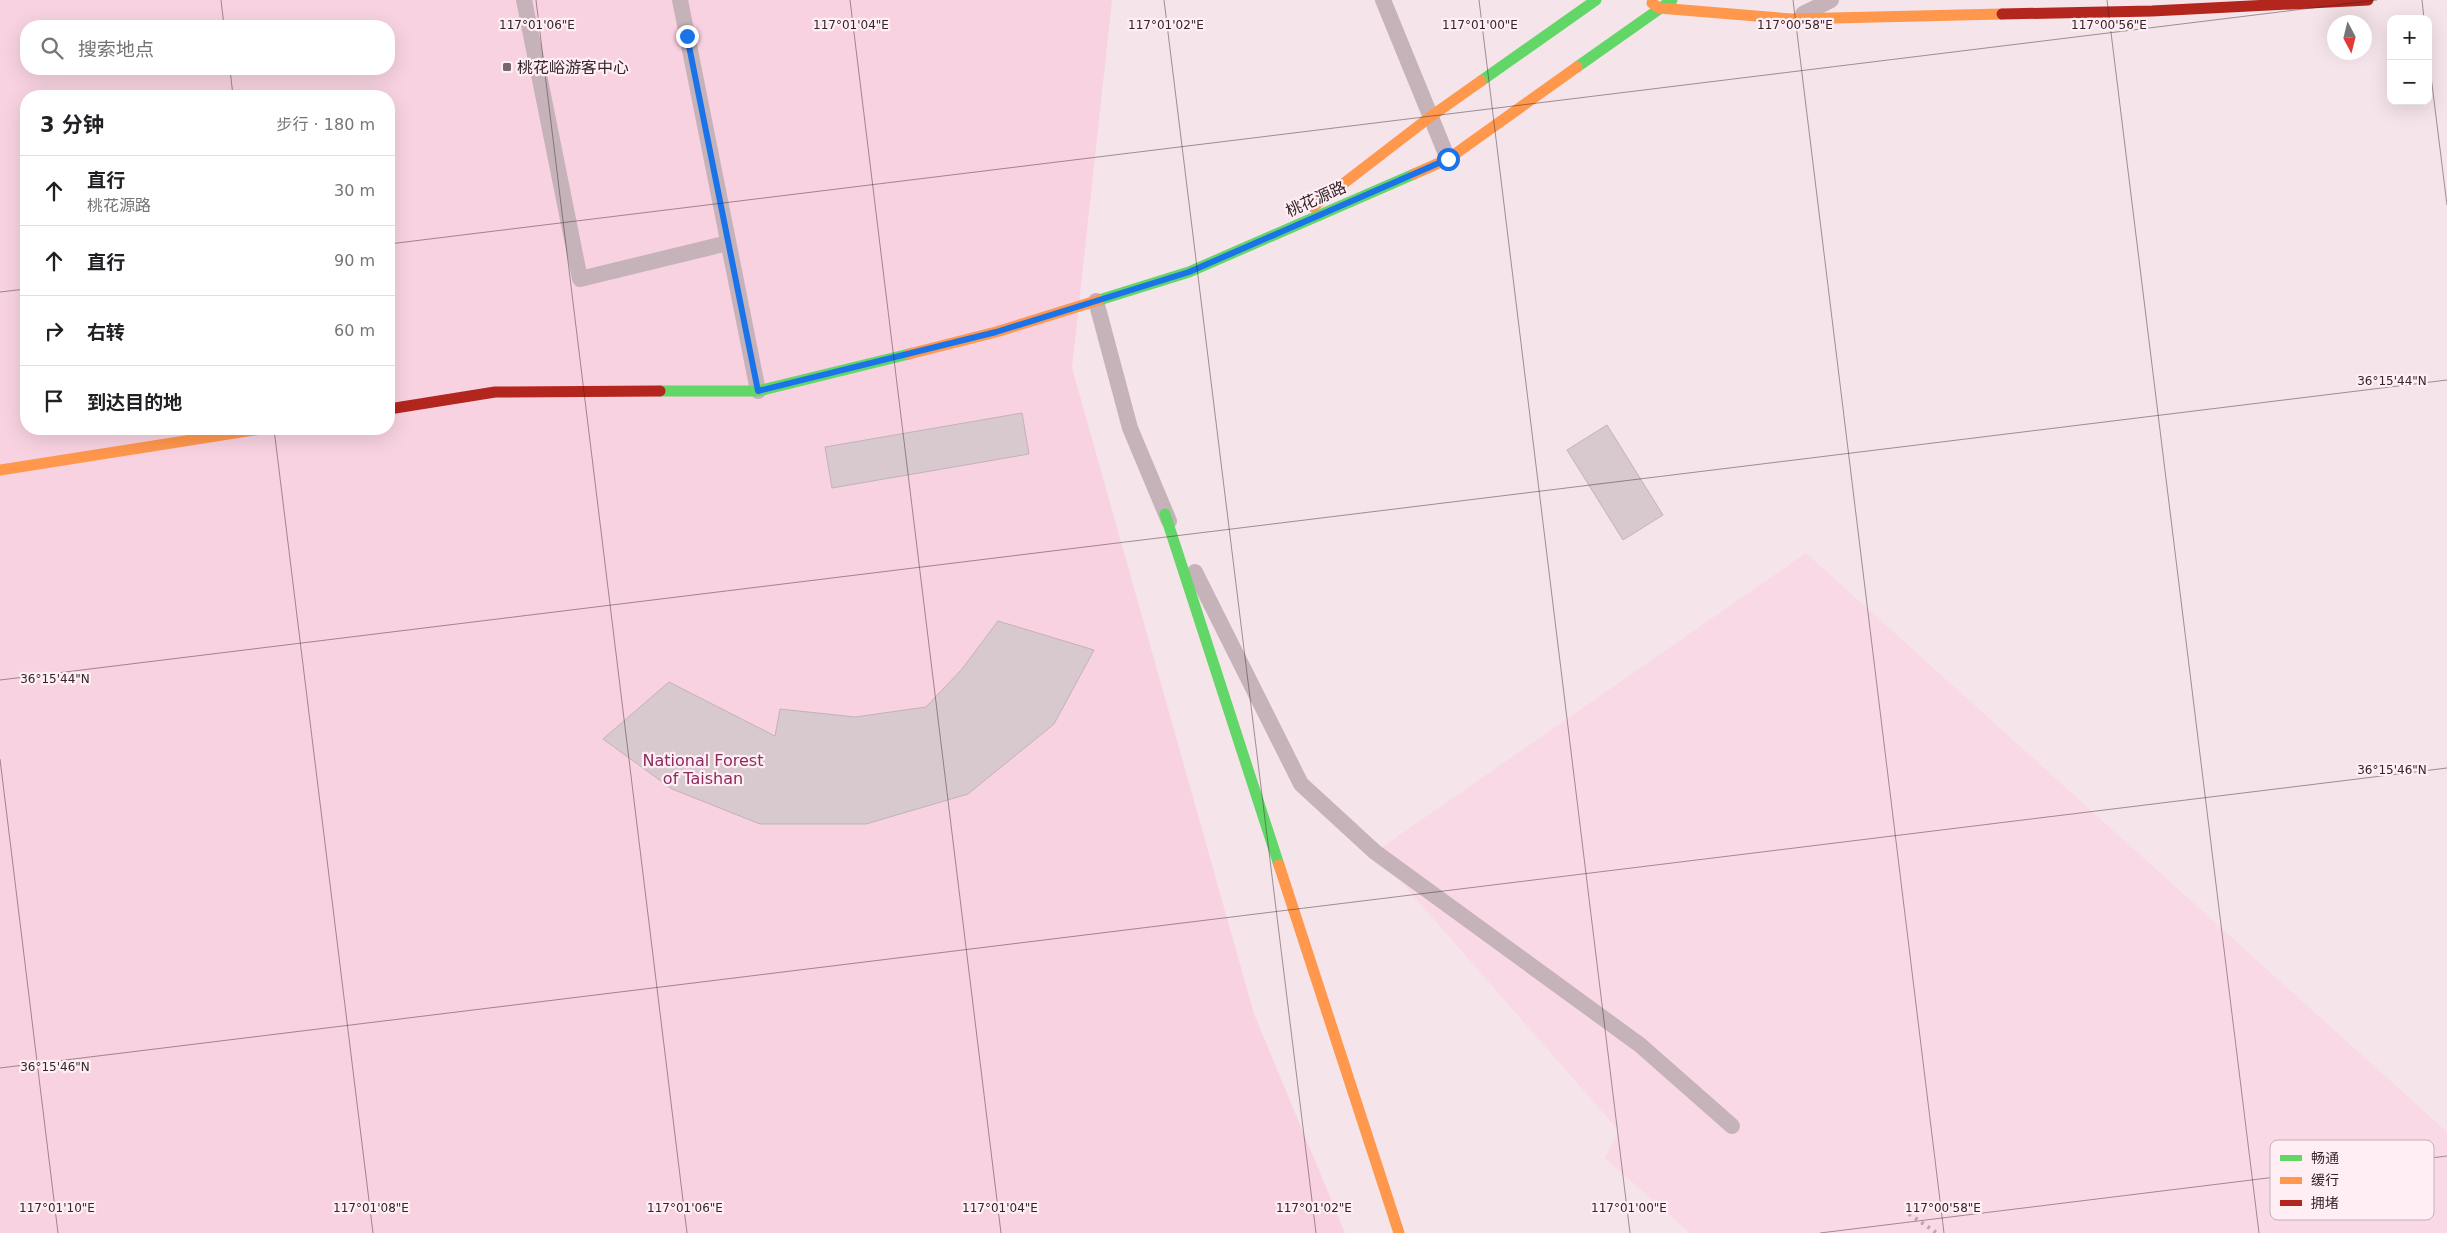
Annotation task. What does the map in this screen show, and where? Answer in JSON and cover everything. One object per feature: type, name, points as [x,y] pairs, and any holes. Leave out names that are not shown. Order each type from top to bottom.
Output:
[{"type":"street","name":"桃花源路","points":[[1279,234],[1430,117],[1596,0]]},
{"type":"street","points":[[1649,0],[1659,8],[1792,19],[2152,11],[2368,0]]},
{"type":"street","name":"桃花源路","points":[[1279,234],[1448,159],[1672,0]]},
{"type":"street","points":[[395,408],[495,392],[758,391],[996,332],[1189,272],[1279,234]]},
{"type":"street","points":[[0,470],[222,435]]},
{"type":"street","points":[[1165,514],[1398,1233]]},
{"type":"lane","points":[[524,0],[580,279],[728,242]]},
{"type":"lane","points":[[680,0],[758,391]]},
{"type":"lane","points":[[1383,0],[1448,159]]},
{"type":"lane","points":[[1792,19],[1831,0]]},
{"type":"lane","points":[[1096,301],[1130,428],[1165,514],[1301,784],[1375,852],[1640,1045],[1732,1126]]},
{"type":"shaded area","points":[[1806,553],[2447,1132],[2447,1233],[1690,1233],[1605,1158],[1619,1131],[1375,852]]},
{"type":"green space","name":"National Forest of Taishan","points":[[0,0],[1112,0],[1072,368],[1254,1014],[1345,1233],[0,1233]]},
{"type":"building","points":[[1022,413],[1029,454],[832,488],[825,447]]},
{"type":"building","points":[[1607,425],[1663,515],[1623,540],[1567,450]]},
{"type":"building","points":[[998,621],[1094,650],[1054,724],[968,794],[866,824],[760,824],[672,789],[603,739],[669,682],[775,736],[780,709],[855,717],[926,707],[962,669]]},
{"type":"railway","points":[[1909,1214],[1937,1233]]},
{"type":"traffic: fast","points":[[1481,81],[1596,0]]},
{"type":"traffic: fast","points":[[1577,67],[1672,0]]},
{"type":"traffic: fast","points":[[1099,300],[1189,272],[1414,174]]},
{"type":"traffic: fast","points":[[660,391],[758,391],[909,354]]},
{"type":"traffic: fast","points":[[1165,514],[1279,865]]},
{"type":"traffic: slow","points":[[1652,3],[1659,8],[1791,19],[2002,14]]},
{"type":"traffic: slow","points":[[1414,174],[1448,159],[1577,67]]},
{"type":"traffic: slow","points":[[1313,207],[1430,117],[1481,81]]},
{"type":"traffic: slow","points":[[909,354],[996,332],[1099,300]]},
{"type":"traffic: slow","points":[[0,470],[223,435]]},
{"type":"traffic: slow","points":[[1279,865],[1399,1233]]},
{"type":"traffic: jam","points":[[2002,14],[2152,11],[2368,0]]},
{"type":"traffic: jam","points":[[395,408],[495,392],[660,391]]},
{"type":"place","name":"桃花峪游客中心","points":[[507,67]]},
{"type":"route","points":[[687,36],[758,391],[996,332],[1189,272],[1448,159]]}]
